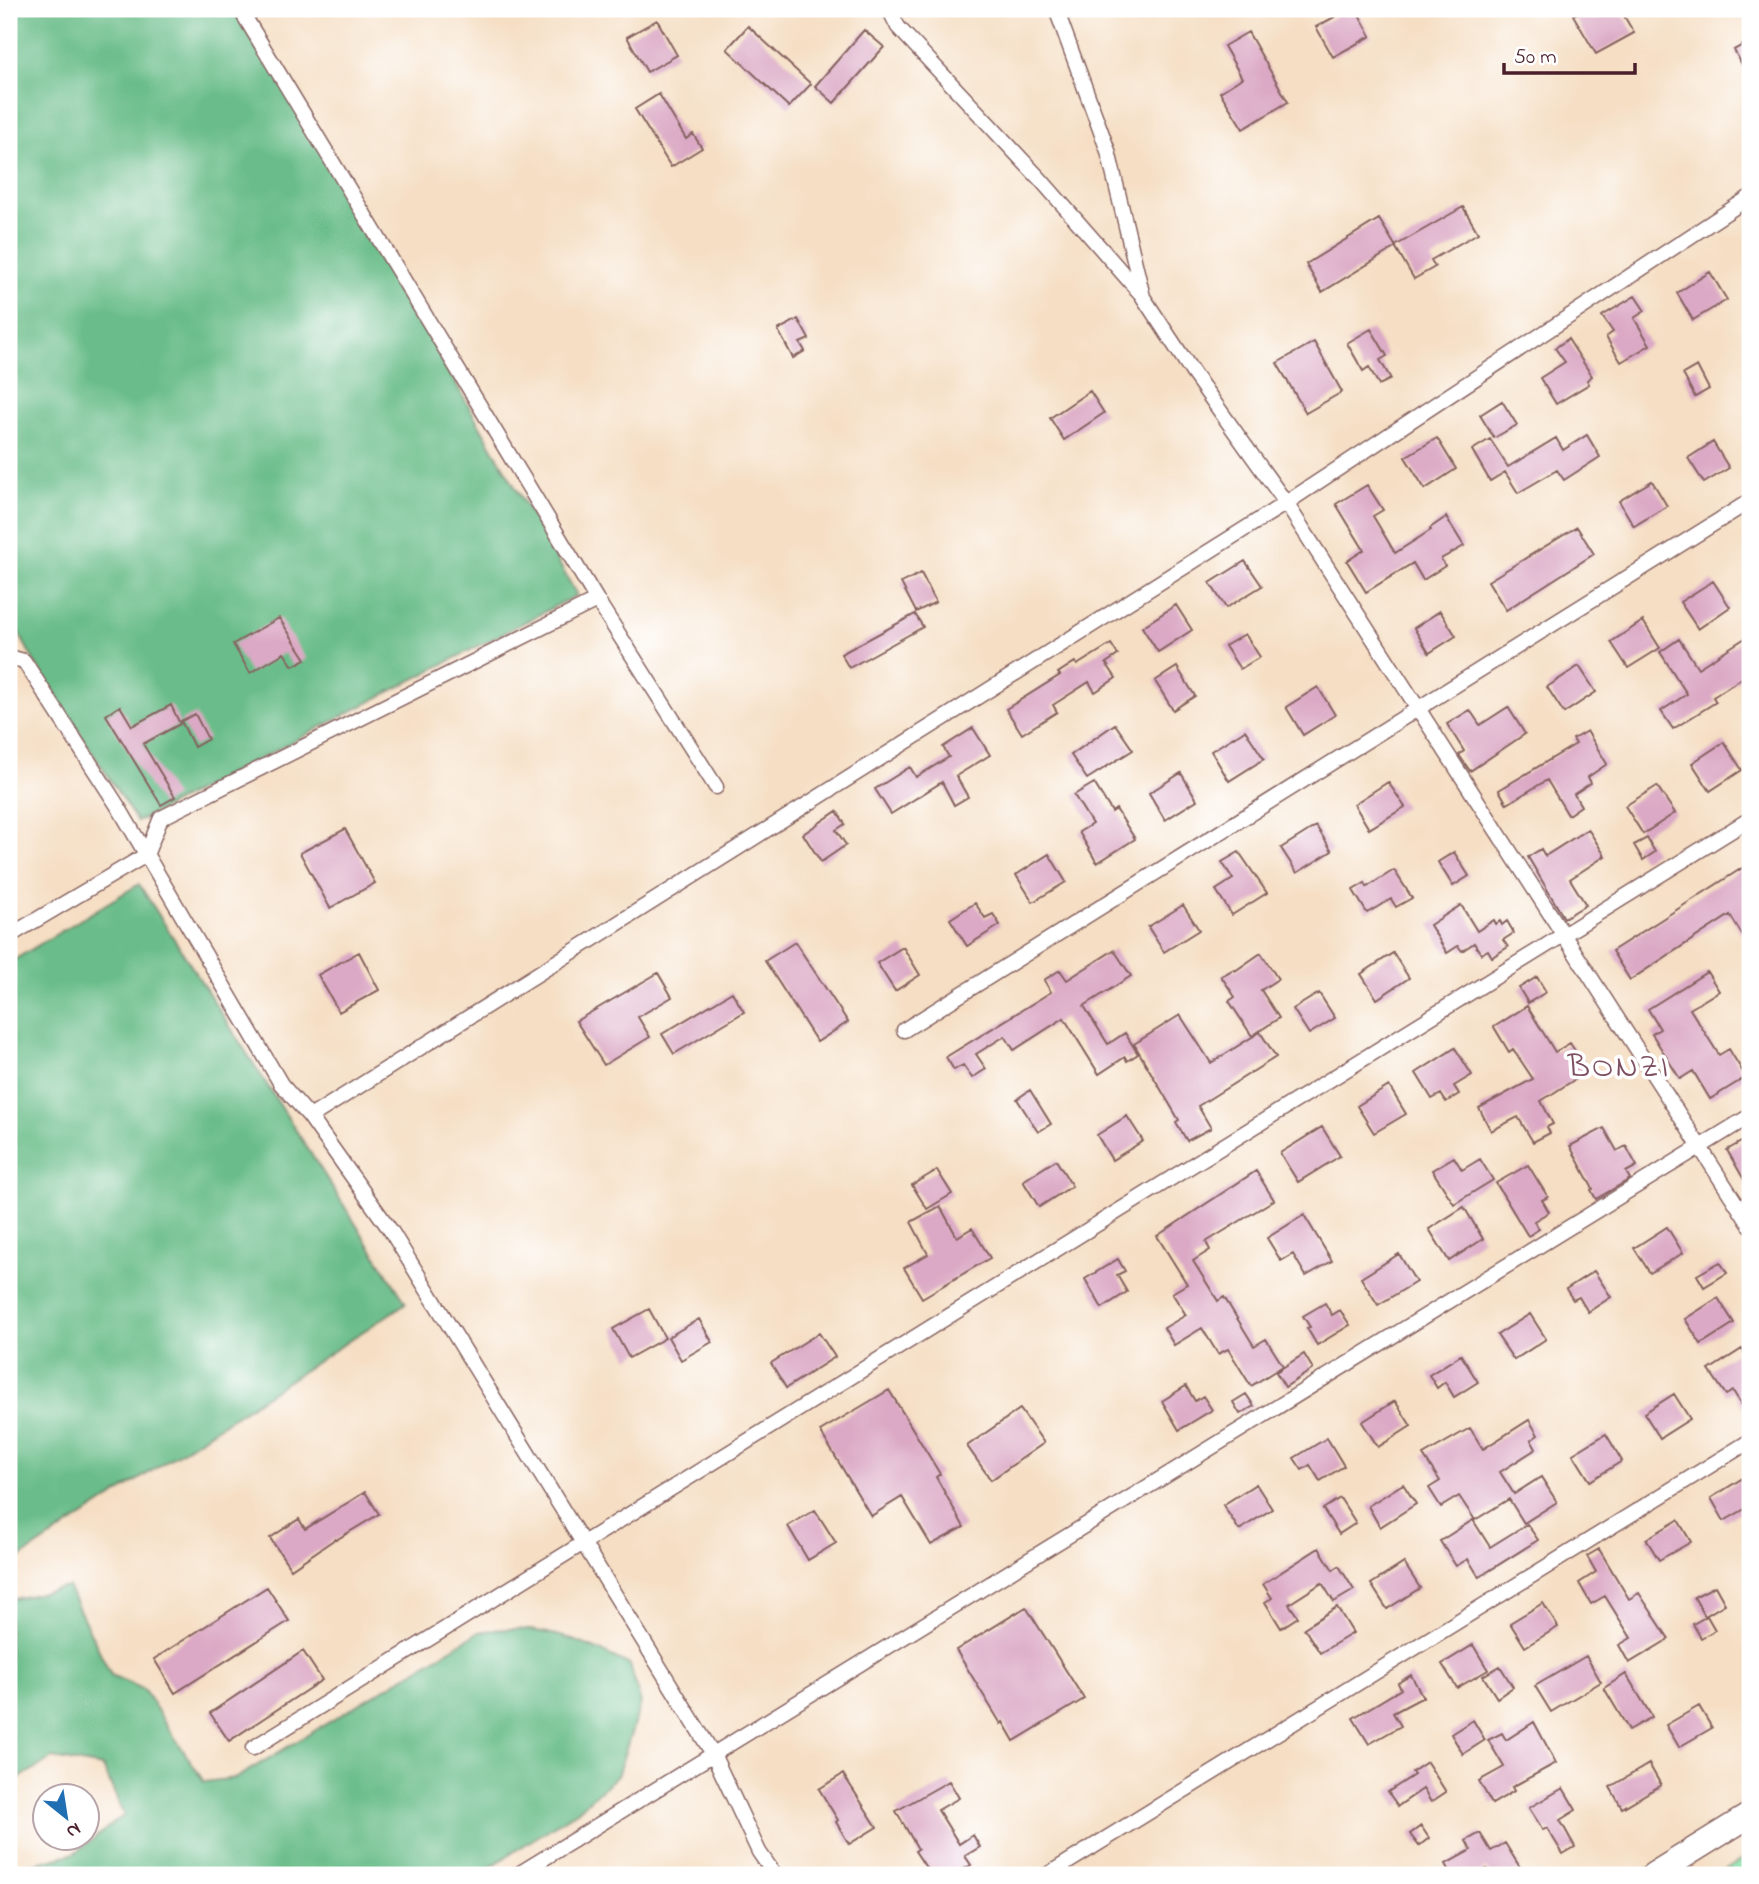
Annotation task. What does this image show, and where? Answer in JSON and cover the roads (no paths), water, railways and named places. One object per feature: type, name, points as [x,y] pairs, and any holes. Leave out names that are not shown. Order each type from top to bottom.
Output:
[{"type":"highway","points":[[1653,1875],[1750,1815]]},
{"type":"street","points":[[240,9],[597,600],[716,787]]},
{"type":"street","points":[[889,9],[898,27],[1041,180],[1143,297],[1193,373],[1286,503],[1750,1224]]},
{"type":"street","points":[[1056,9],[1108,150],[1143,297]]},
{"type":"street","points":[[310,1117],[1286,503],[1750,197]]},
{"type":"street","points":[[904,1030],[1750,501]]},
{"type":"street","points":[[9,936],[146,855],[162,818],[597,600]]},
{"type":"street","points":[[9,657],[24,662],[146,855],[281,1084],[310,1117],[391,1231],[713,1754],[759,1852],[775,1875]]},
{"type":"street","points":[[253,1748],[1750,820]]},
{"type":"street","points":[[517,1875],[1750,1116]]},
{"type":"street","points":[[1047,1875],[1750,1441]]},
{"type":"district","name":"BONZI","points":[[1619,1068]]}]
